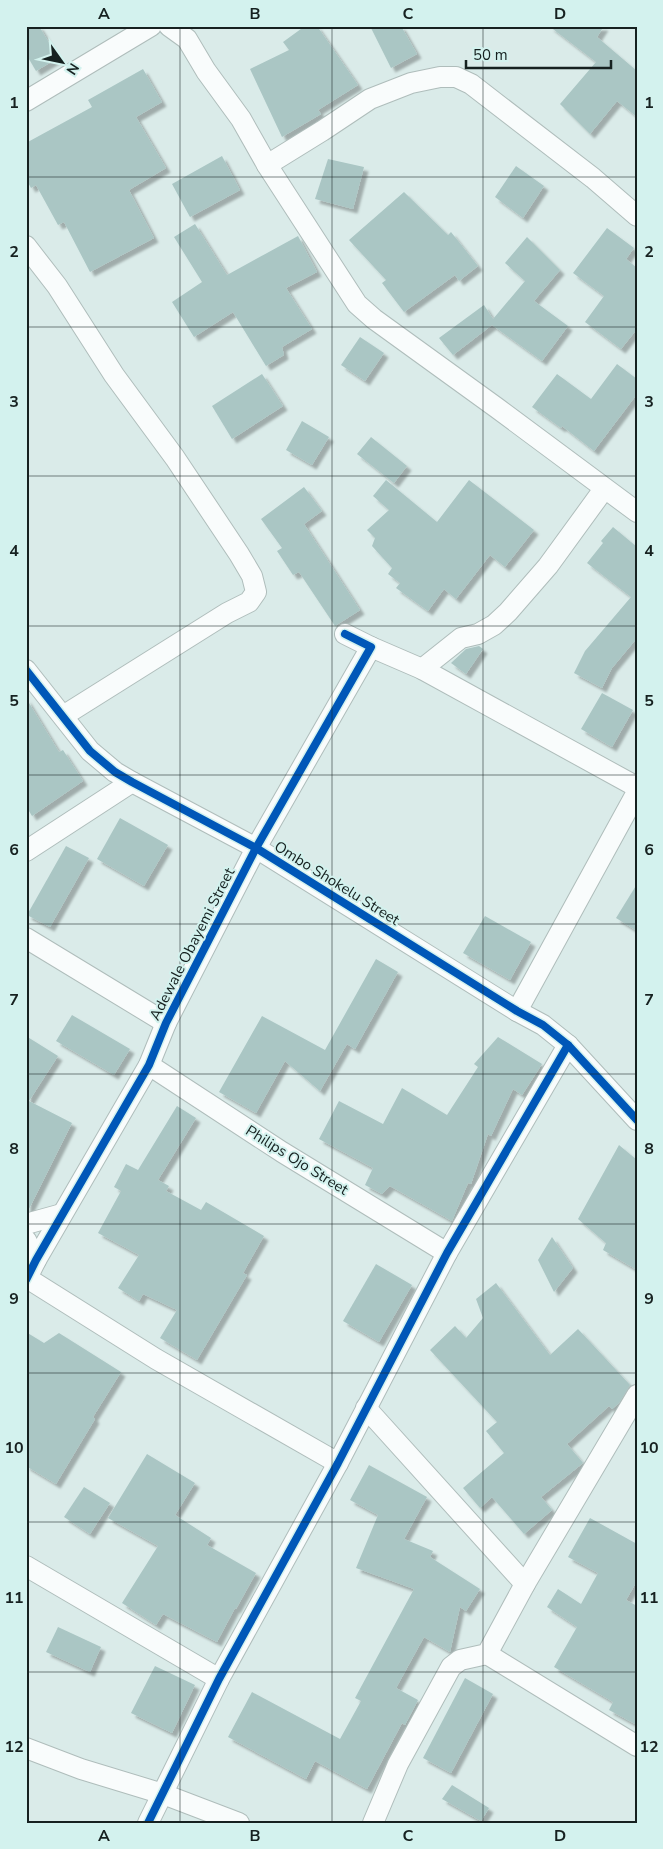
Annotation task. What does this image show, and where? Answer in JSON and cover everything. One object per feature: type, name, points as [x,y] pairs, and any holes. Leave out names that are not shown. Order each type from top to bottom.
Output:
[{"type":"street","points":[[26,102],[151,26]]},
{"type":"street","points":[[169,26],[187,39],[206,72],[241,120],[357,304],[381,325],[498,408],[637,512]]},
{"type":"street","points":[[267,164],[370,99],[411,83],[440,77],[456,77],[472,84],[593,178],[637,216]]},
{"type":"street","points":[[26,246],[57,286],[114,375],[175,458],[252,576],[256,592],[249,602],[228,613],[63,716]]},
{"type":"street","points":[[422,670],[461,638],[478,634],[494,625],[508,612],[548,566],[604,489]]},
{"type":"street","points":[[345,634],[422,670],[637,787]]},
{"type":"street","name":"Adewale Obayemi Street","points":[[27,1279],[62,1214],[150,1065],[166,1023],[256,848],[371,647]]},
{"type":"street","name":"Ombo Shokelu Street","points":[[26,670],[90,751],[116,772],[256,848],[517,1011],[543,1025],[568,1045],[637,1120]]},
{"type":"street","points":[[26,851],[132,782]]},
{"type":"street","points":[[517,1011],[637,792]]},
{"type":"street","points":[[26,938],[166,1023]]},
{"type":"street","points":[[148,1823],[219,1679],[338,1463],[447,1253],[568,1045]]},
{"type":"street","name":"Philips Ojo Street","points":[[150,1065],[282,1152],[447,1253]]},
{"type":"street","points":[[26,1224],[62,1214]]},
{"type":"street","points":[[26,1240],[36,1260]]},
{"type":"street","points":[[27,1279],[156,1359],[338,1463]]},
{"type":"street","points":[[487,1654],[525,1584],[637,1395]]},
{"type":"street","points":[[366,1408],[525,1584]]},
{"type":"street","points":[[26,1566],[219,1679]]},
{"type":"street","points":[[373,1823],[398,1764],[451,1667],[460,1660],[487,1654],[637,1746]]},
{"type":"street","points":[[26,1748],[81,1769],[163,1794],[239,1823]]},
{"type":"building","points":[[26,26],[39,26],[58,58],[36,71],[26,54]]},
{"type":"building","points":[[305,26],[317,26],[358,85],[318,110],[321,114],[282,137],[250,69],[289,50],[283,42]]},
{"type":"building","points":[[370,26],[401,26],[417,54],[391,68]]},
{"type":"building","points":[[549,26],[604,26],[597,37],[637,71],[637,117],[617,101],[590,134],[560,104],[596,62]]},
{"type":"building","points":[[143,69],[162,102],[136,117],[166,168],[129,190],[154,238],[90,272],[64,222],[58,225],[36,185],[31,188],[26,179],[26,143],[92,107],[88,100]]},
{"type":"building","points":[[222,156],[240,190],[190,217],[172,184]]},
{"type":"building","points":[[328,159],[364,167],[353,209],[315,199]]},
{"type":"building","points":[[516,166],[544,186],[523,218],[495,197]]},
{"type":"building","points":[[404,192],[448,235],[451,232],[478,266],[459,281],[455,275],[404,312],[382,283],[386,280],[349,240]]},
{"type":"building","points":[[195,224],[227,275],[298,236],[317,272],[286,288],[312,329],[282,347],[284,355],[266,366],[233,312],[194,337],[172,302],[202,282],[174,237]]},
{"type":"building","points":[[607,228],[634,248],[626,259],[637,268],[637,329],[621,349],[585,322],[604,296],[573,273]]},
{"type":"building","points":[[527,237],[560,270],[534,301],[568,326],[542,361],[492,325],[453,355],[439,338],[484,305],[493,319],[525,281],[505,263]]},
{"type":"building","points":[[360,337],[384,353],[365,381],[341,365]]},
{"type":"building","points":[[617,364],[637,379],[637,394],[594,451],[562,426],[561,428],[532,407],[557,374],[591,399]]},
{"type":"building","points":[[262,374],[283,406],[232,439],[212,406]]},
{"type":"building","points":[[302,421],[329,437],[312,465],[286,450]]},
{"type":"building","points":[[371,437],[407,466],[394,483],[357,454]]},
{"type":"building","points":[[386,480],[437,522],[469,480],[534,530],[505,567],[490,555],[456,599],[444,589],[428,611],[396,588],[400,583],[388,574],[392,568],[372,546],[375,538],[367,530],[389,510],[373,496]]},
{"type":"building","points":[[304,487],[322,511],[304,524],[360,610],[335,626],[299,572],[293,575],[277,551],[282,548],[261,519]]},
{"type":"building","points":[[613,527],[637,547],[637,638],[612,668],[602,688],[574,673],[585,651],[631,597],[587,563],[603,543],[601,541]]},
{"type":"building","points":[[479,646],[483,649],[466,674],[451,663],[466,649]]},
{"type":"building","points":[[602,693],[633,710],[612,747],[581,729]]},
{"type":"building","points":[[26,698],[59,752],[63,750],[83,781],[32,816],[26,806]]},
{"type":"building","points":[[120,818],[168,845],[144,886],[97,859]]},
{"type":"building","points":[[66,846],[89,858],[50,927],[27,915]]},
{"type":"building","points":[[637,884],[637,931],[616,918]]},
{"type":"building","points":[[485,916],[531,942],[510,980],[463,953]]},
{"type":"building","points":[[376,959],[398,972],[355,1049],[347,1044],[320,1091],[285,1061],[256,1113],[219,1092],[262,1016],[325,1050]]},
{"type":"building","points":[[72,1015],[130,1049],[114,1075],[56,1041]]},
{"type":"building","points":[[26,1036],[58,1056],[29,1101],[72,1123],[26,1212]]},
{"type":"building","points":[[498,1037],[542,1064],[522,1095],[513,1089],[491,1136],[488,1134],[471,1184],[468,1183],[452,1221],[390,1186],[382,1194],[365,1185],[373,1168],[319,1139],[339,1101],[383,1124],[402,1088],[447,1115],[478,1067],[474,1064]]},
{"type":"building","points":[[177,1106],[196,1118],[158,1180],[169,1186],[166,1191],[201,1210],[206,1202],[264,1236],[243,1273],[247,1275],[197,1360],[160,1338],[177,1310],[143,1294],[139,1301],[118,1288],[139,1255],[98,1233],[121,1191],[114,1187],[126,1164],[138,1170]]},
{"type":"building","points":[[619,1145],[637,1160],[637,1270],[603,1250],[606,1243],[578,1219]]},
{"type":"building","points":[[552,1237],[573,1268],[554,1292],[538,1260]]},
{"type":"building","points":[[376,1264],[412,1285],[379,1342],[343,1321]]},
{"type":"building","points":[[496,1283],[550,1355],[578,1329],[630,1385],[619,1403],[612,1409],[609,1406],[567,1444],[583,1463],[541,1497],[552,1510],[524,1534],[492,1497],[480,1508],[463,1488],[504,1453],[486,1431],[497,1422],[430,1350],[455,1326],[466,1338],[483,1318],[476,1299]]},
{"type":"building","points":[[26,1332],[44,1343],[59,1333],[121,1372],[93,1417],[95,1419],[56,1484],[26,1466]]},
{"type":"building","points":[[147,1454],[195,1483],[175,1515],[211,1538],[207,1545],[256,1573],[217,1642],[163,1614],[156,1625],[122,1603],[158,1546],[108,1518]]},
{"type":"building","points":[[369,1465],[427,1497],[404,1539],[433,1551],[430,1557],[480,1589],[466,1611],[460,1607],[450,1652],[424,1637],[396,1688],[418,1700],[405,1725],[402,1723],[367,1789],[315,1761],[306,1779],[228,1737],[252,1692],[340,1739],[361,1701],[355,1698],[414,1589],[356,1568],[378,1515],[350,1500]]},
{"type":"building","points":[[84,1487],[110,1503],[90,1534],[64,1517]]},
{"type":"building","points":[[590,1518],[637,1544],[637,1581],[626,1600],[637,1606],[637,1725],[609,1710],[613,1702],[554,1667],[577,1627],[547,1607],[558,1589],[581,1604],[598,1573],[568,1557]]},
{"type":"building","points":[[58,1627],[101,1647],[90,1672],[46,1652]]},
{"type":"building","points":[[155,1666],[195,1685],[172,1733],[131,1713]]},
{"type":"building","points":[[465,1678],[493,1694],[451,1773],[423,1758]]},
{"type":"building","points":[[452,1785],[489,1808],[481,1821],[442,1799]]},
{"type":"cycle path","points":[[26,1280],[149,1065],[166,1023],[256,848],[371,647],[345,634]]},
{"type":"cycle path","points":[[26,670],[90,751],[115,772],[256,848],[517,1011],[543,1025],[568,1045],[637,1120]]},
{"type":"cycle path","points":[[148,1823],[219,1679],[338,1463],[447,1253],[568,1045]]}]
